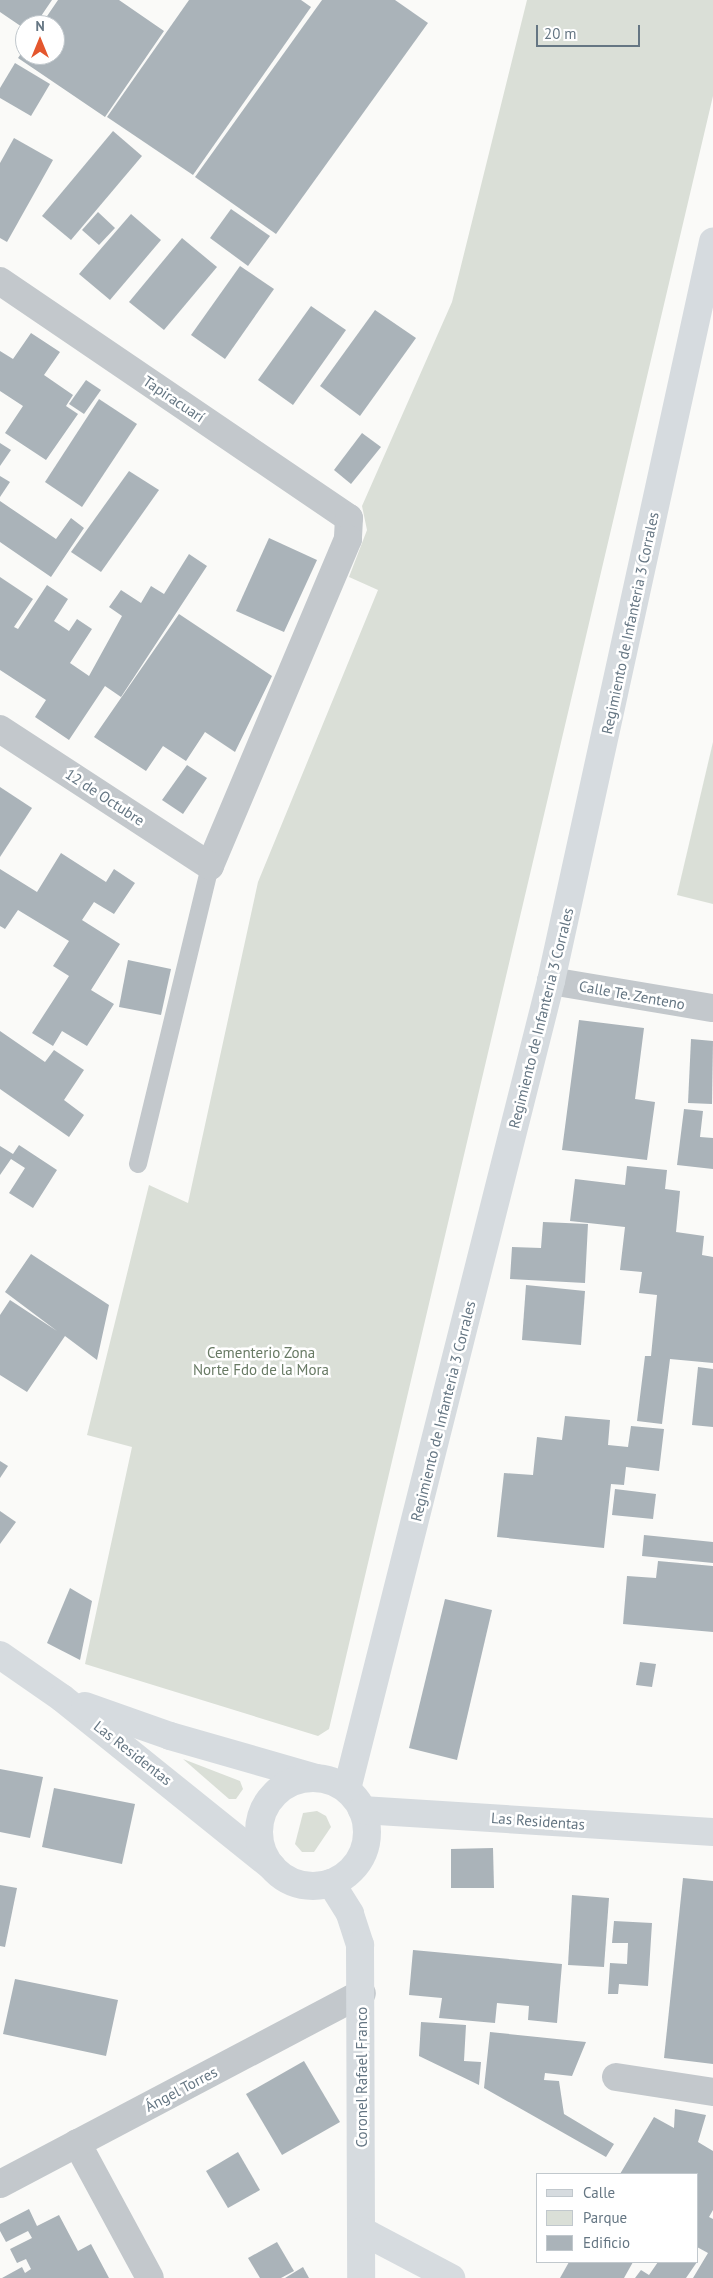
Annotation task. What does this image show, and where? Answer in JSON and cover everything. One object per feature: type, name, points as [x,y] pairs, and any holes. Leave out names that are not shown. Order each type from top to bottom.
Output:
[{"type":"street","name":"Regimiento de Infanteria 3 Corrales","points":[[355,1800],[552,981],[713,242]]},
{"type":"street","name":"Tapiracuarí","points":[[0,281],[349,518],[348,539],[210,866]]},
{"type":"street","name":"12 de Octubre","points":[[0,729],[210,866]]},
{"type":"street","name":"Calle Te. Zenteno","points":[[552,981],[713,1008]]},
{"type":"street","name":"Las Residentas","points":[[0,1655],[62,1698],[272,1867]]},
{"type":"street","name":"Las Residentas","points":[[62,1698],[170,1736],[317,1778]]},
{"type":"street","points":[[317,1778],[355,1800],[367,1827],[366,1845],[347,1874],[331,1883],[299,1884],[272,1867],[258,1834],[261,1816],[282,1787],[299,1780],[317,1778]]},
{"type":"street","name":"Las Residentas","points":[[355,1800],[713,1832]]},
{"type":"street","name":"Coronel Rafael Franco","points":[[331,1883],[350,1914],[360,1945],[362,1993],[361,2278]]},
{"type":"street","name":"Ángel Torres","points":[[0,2184],[362,1993]]},
{"type":"street","points":[[616,2077],[713,2092]]},
{"type":"street","points":[[77,2143],[150,2278]]},
{"type":"street","points":[[362,2231],[451,2278]]},
{"type":"lane","points":[[138,1164],[210,866]]},
{"type":"green space","name":"Cementerio Zona Norte Fdo de la Mora","points":[[527,0],[713,0],[713,96],[329,1729],[318,1736],[85,1664],[132,1447],[87,1435],[149,1185],[188,1203],[258,882],[378,590],[349,577],[367,530],[362,506],[452,302]]},
{"type":"green space","points":[[713,742],[713,904],[677,895]]},
{"type":"green space","points":[[183,1759],[240,1781],[243,1789],[236,1799],[229,1799]]},
{"type":"green space","points":[[317,1811],[326,1816],[331,1827],[314,1852],[302,1852],[295,1844],[303,1813]]},
{"type":"building","points":[[0,0],[52,0],[42,15],[15,15],[15,22],[0,12]]},
{"type":"building","points":[[58,0],[119,0],[164,31],[105,117],[28,65],[65,65],[65,15],[48,15]]},
{"type":"building","points":[[189,0],[301,0],[311,7],[193,175],[107,117]]},
{"type":"building","points":[[322,0],[395,0],[428,23],[276,234],[195,177]]},
{"type":"building","points":[[15,63],[15,65],[18,65],[50,84],[31,116],[0,98],[0,88]]},
{"type":"building","points":[[113,131],[142,156],[71,240],[42,216]]},
{"type":"building","points":[[14,138],[53,160],[7,242],[0,238],[0,163]]},
{"type":"building","points":[[231,209],[270,236],[248,266],[210,238]]},
{"type":"building","points":[[98,212],[115,228],[99,245],[82,230]]},
{"type":"building","points":[[131,214],[161,240],[110,300],[79,274]]},
{"type":"building","points":[[182,238],[217,267],[164,330],[129,302]]},
{"type":"building","points":[[240,266],[274,289],[225,359],[191,335]]},
{"type":"building","points":[[311,306],[346,330],[293,405],[258,380]]},
{"type":"building","points":[[375,310],[416,338],[360,416],[320,386]]},
{"type":"building","points":[[31,333],[60,352],[44,375],[73,395],[66,406],[78,414],[46,460],[5,433],[23,406],[0,391],[0,351],[13,359]]},
{"type":"building","points":[[86,380],[101,390],[84,414],[69,404]]},
{"type":"building","points":[[99,399],[137,424],[82,507],[45,482]]},
{"type":"building","points":[[362,433],[381,447],[351,484],[334,470]]},
{"type":"building","points":[[0,443],[11,450],[0,466]]},
{"type":"building","points":[[129,471],[159,490],[101,572],[71,552]]},
{"type":"building","points":[[0,476],[10,482],[0,497]]},
{"type":"building","points":[[0,501],[56,539],[71,518],[84,528],[51,577],[0,542]]},
{"type":"building","points":[[269,538],[317,560],[284,632],[236,611]]},
{"type":"building","points":[[189,554],[207,566],[121,697],[105,686],[69,740],[35,717],[46,700],[0,670],[0,577],[33,599],[14,627],[18,629],[47,585],[68,599],[54,621],[69,631],[77,619],[92,629],[70,663],[89,676],[122,616],[109,607],[121,590],[141,603],[151,586],[164,594]]},
{"type":"building","points":[[179,614],[272,676],[235,752],[205,732],[186,761],[163,746],[146,771],[94,737]]},
{"type":"building","points":[[187,765],[207,778],[183,814],[162,800]]},
{"type":"building","points":[[0,787],[32,808],[0,857]]},
{"type":"building","points":[[61,853],[106,882],[114,869],[135,883],[114,914],[94,902],[82,920],[120,944],[91,990],[114,1004],[87,1046],[62,1031],[53,1046],[32,1033],[69,976],[53,966],[69,941],[18,910],[5,929],[0,926],[0,869],[37,892]]},
{"type":"building","points":[[128,960],[171,969],[161,1015],[119,1007]]},
{"type":"building","points":[[579,1020],[644,1028],[635,1099],[655,1102],[647,1160],[562,1150]]},
{"type":"building","points":[[0,1031],[45,1062],[54,1050],[84,1070],[64,1100],[84,1115],[69,1137],[0,1089]]},
{"type":"building","points":[[691,1039],[713,1041],[712,1104],[688,1103]]},
{"type":"building","points":[[684,1109],[703,1111],[700,1137],[713,1138],[713,1169],[677,1165]]},
{"type":"building","points":[[19,1145],[57,1170],[33,1208],[9,1193],[25,1168],[11,1159],[0,1175],[0,1146],[13,1154]]},
{"type":"building","points":[[627,1166],[667,1170],[665,1189],[680,1191],[676,1232],[704,1236],[702,1255],[713,1257],[713,1363],[670,1359],[662,1424],[637,1421],[645,1356],[651,1356],[657,1295],[639,1293],[642,1272],[620,1270],[625,1227],[570,1221],[575,1179],[625,1185]]},
{"type":"building","points":[[543,1222],[588,1224],[585,1283],[510,1279],[512,1247],[541,1248]]},
{"type":"building","points":[[31,1254],[109,1305],[97,1360],[65,1336],[27,1392],[0,1375],[0,1315],[10,1300],[57,1331],[5,1292]]},
{"type":"building","points":[[526,1285],[585,1291],[581,1345],[522,1340]]},
{"type":"building","points":[[698,1367],[713,1369],[713,1427],[692,1425]]},
{"type":"building","points":[[565,1416],[610,1420],[608,1445],[628,1447],[631,1426],[664,1429],[659,1471],[626,1467],[624,1485],[611,1484],[604,1548],[497,1537],[504,1473],[533,1475],[537,1437],[562,1440]]},
{"type":"building","points":[[0,1461],[8,1466],[0,1478]]},
{"type":"building","points":[[615,1489],[656,1494],[653,1519],[612,1515]]},
{"type":"building","points":[[0,1511],[16,1522],[0,1544]]},
{"type":"building","points":[[644,1535],[713,1542],[713,1563],[642,1556]]},
{"type":"building","points":[[658,1561],[713,1566],[713,1632],[623,1624],[627,1576],[656,1578]]},
{"type":"building","points":[[70,1588],[92,1601],[80,1660],[47,1643]]},
{"type":"building","points":[[445,1599],[492,1610],[457,1760],[409,1748]]},
{"type":"building","points":[[640,1662],[656,1664],[652,1687],[636,1685]]},
{"type":"building","points":[[0,1769],[43,1777],[30,1838],[0,1832]]},
{"type":"building","points":[[54,1788],[135,1804],[122,1864],[42,1847]]},
{"type":"building","points":[[493,1848],[494,1888],[451,1888],[451,1849]]},
{"type":"building","points":[[683,1878],[713,1881],[713,2064],[664,2058]]},
{"type":"building","points":[[0,1885],[17,1888],[5,1947],[0,1946]]},
{"type":"building","points":[[572,1895],[609,1898],[604,1967],[568,1965]]},
{"type":"building","points":[[614,1921],[652,1923],[648,1986],[619,1984],[618,1994],[608,1994],[610,1963],[627,1964],[628,1943],[612,1943]]},
{"type":"building","points":[[413,1950],[562,1964],[557,2023],[528,2020],[529,2006],[497,2003],[495,2023],[439,2018],[442,1998],[409,1995]]},
{"type":"building","points":[[15,1979],[118,2000],[106,2056],[3,2034]]},
{"type":"building","points":[[421,2022],[466,2025],[464,2061],[481,2062],[479,2085],[419,2056]]},
{"type":"building","points":[[490,2032],[586,2042],[572,2076],[545,2073],[544,2080],[559,2081],[564,2114],[614,2144],[606,2157],[484,2088]]},
{"type":"building","points":[[304,2061],[340,2122],[282,2155],[246,2094]]},
{"type":"building","points":[[675,2109],[706,2115],[698,2142],[713,2151],[713,2210],[709,2217],[713,2219],[713,2278],[693,2278],[708,2253],[698,2248],[698,2173],[621,2173],[654,2117],[674,2128]]},
{"type":"building","points":[[238,2152],[260,2190],[228,2208],[206,2171]]},
{"type":"building","points":[[29,2209],[37,2226],[59,2215],[78,2251],[91,2244],[109,2278],[2,2278],[22,2267],[25,2273],[31,2269],[26,2259],[17,2263],[10,2249],[32,2238],[28,2231],[6,2242],[0,2231],[0,2224]]},
{"type":"building","points":[[277,2242],[294,2271],[281,2278],[260,2278],[248,2258]]},
{"type":"building","points":[[568,2263],[632,2263],[624,2278],[560,2278]]},
{"type":"building","points":[[657,2263],[696,2263],[686,2278],[635,2278],[641,2270],[649,2275]]},
{"type":"building","points":[[303,2267],[309,2278],[285,2278]]}]
